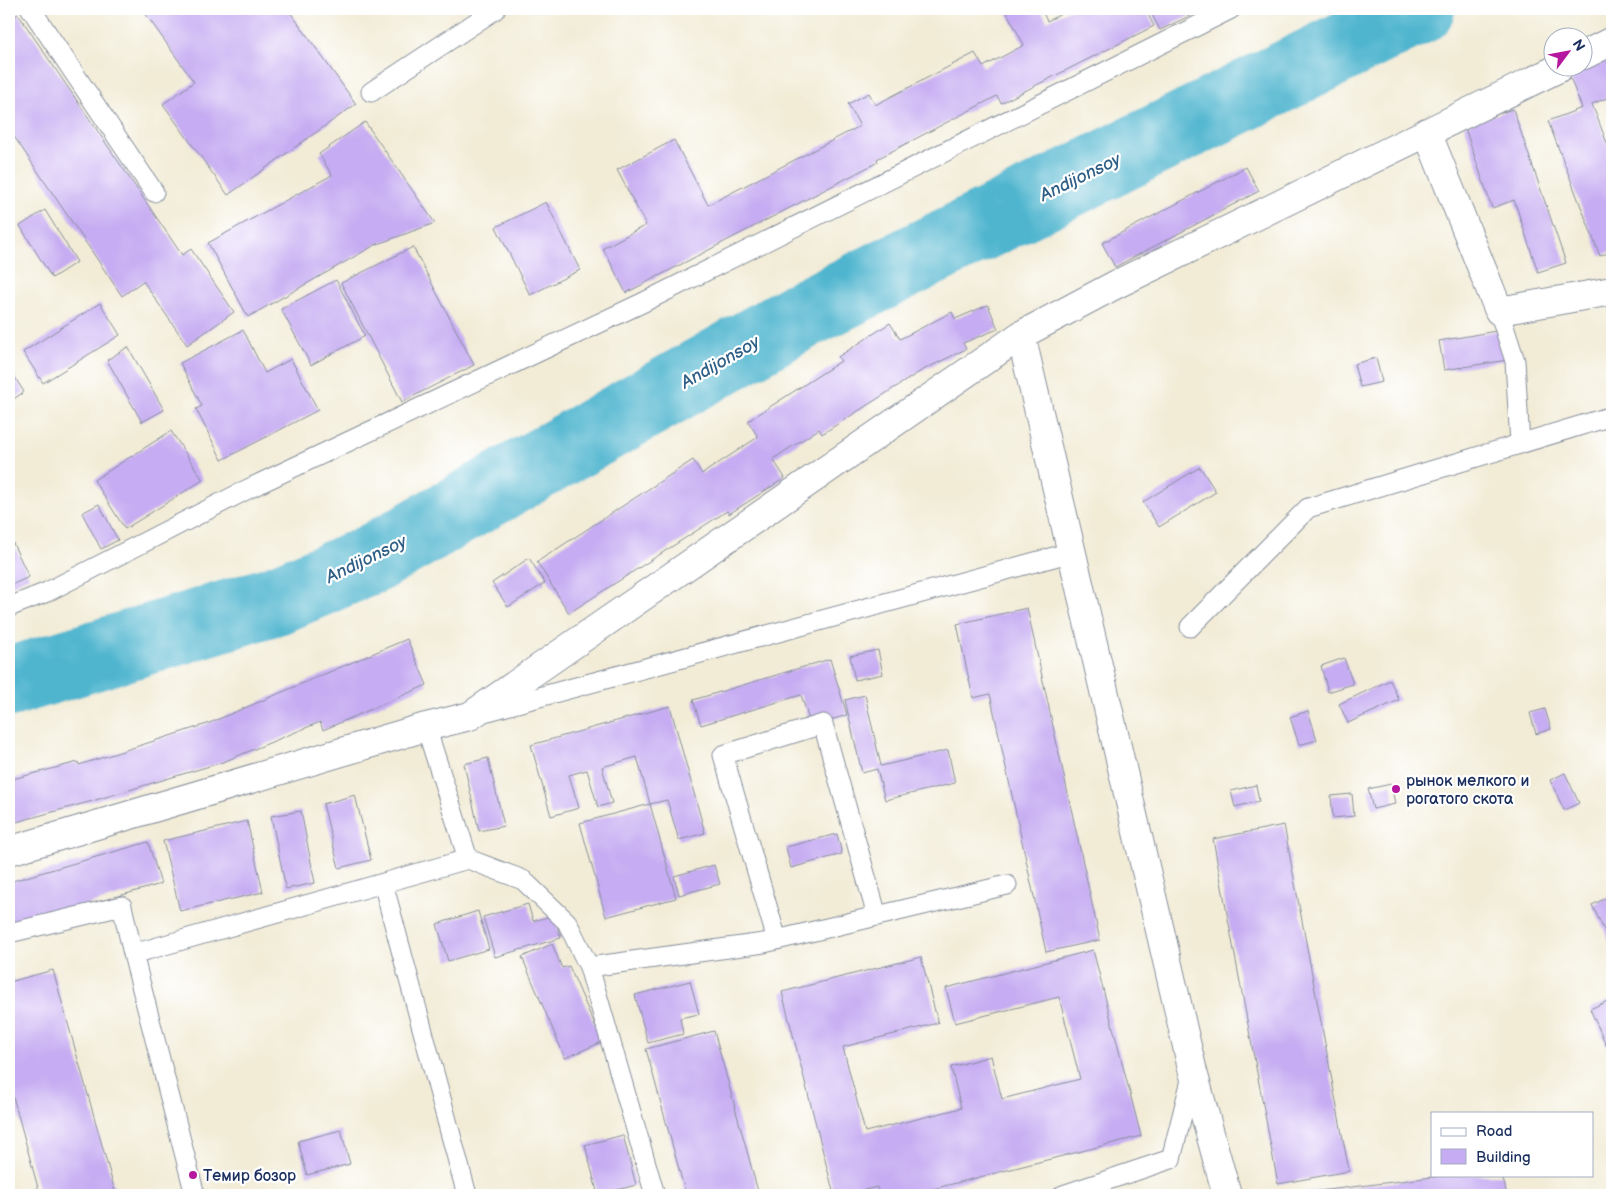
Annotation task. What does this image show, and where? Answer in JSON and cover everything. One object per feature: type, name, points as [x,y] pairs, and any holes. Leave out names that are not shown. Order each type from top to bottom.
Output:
[{"type":"street","points":[[1594,50],[1612,41]]},
{"type":"street","points":[[9,850],[426,727],[470,716],[1021,335],[1116,285],[1544,75]]},
{"type":"street","points":[[1427,132],[1500,311],[1612,291]]},
{"type":"street","points":[[1021,335],[1193,1072],[1227,1195]]},
{"type":"lane","points":[[31,9],[154,192]]},
{"type":"lane","points":[[371,92],[496,9]]},
{"type":"lane","points":[[9,608],[47,592],[250,488],[642,302],[1231,9]]},
{"type":"lane","points":[[1500,311],[1515,361],[1520,444]]},
{"type":"lane","points":[[1190,627],[1308,508],[1612,416]]},
{"type":"lane","points":[[470,716],[1072,552]]},
{"type":"lane","points":[[778,940],[723,755],[823,724],[876,916]]},
{"type":"lane","points":[[426,727],[468,859]]},
{"type":"lane","points":[[133,954],[468,859],[523,880],[567,922],[589,967],[655,1195]]},
{"type":"lane","points":[[383,883],[467,1195]]},
{"type":"lane","points":[[589,967],[764,943],[1007,885]]},
{"type":"lane","points":[[9,933],[122,906],[195,1195]]},
{"type":"lane","points":[[1063,1195],[1171,1158],[1193,1072]]},
{"type":"building","points":[[142,9],[288,9],[356,104],[228,195],[163,104],[194,82]]},
{"type":"building","points":[[1005,9],[1041,9],[1047,21],[1071,9],[1145,9],[1154,26],[1001,103],[997,96],[877,159],[878,162],[626,293],[603,248],[646,225],[617,170],[674,140],[708,205],[860,126],[848,104],[869,93],[875,105],[975,53],[983,67],[1024,45]]},
{"type":"building","points":[[1149,9],[1204,9],[1160,30]]},
{"type":"building","points":[[18,14],[182,255],[191,249],[234,312],[187,345],[143,281],[122,296],[9,129],[9,20]]},
{"type":"building","points":[[1610,58],[1612,63],[1612,96],[1592,104],[1612,156],[1612,251],[1600,256],[1548,121],[1582,108],[1570,78],[1594,78],[1594,65]]},
{"type":"building","points":[[1513,109],[1566,263],[1538,272],[1514,200],[1492,208],[1464,125]]},
{"type":"building","points":[[365,122],[435,223],[375,245],[248,317],[208,243],[332,175],[319,154]]},
{"type":"building","points":[[1246,167],[1259,191],[1115,267],[1102,243]]},
{"type":"building","points":[[546,202],[580,270],[530,295],[496,227]]},
{"type":"building","points":[[45,210],[77,262],[52,278],[20,226]]},
{"type":"building","points":[[413,247],[474,365],[402,402],[341,283]]},
{"type":"building","points":[[336,280],[365,336],[311,365],[281,309]]},
{"type":"building","points":[[100,303],[120,335],[43,383],[23,352]]},
{"type":"building","points":[[988,305],[998,329],[963,343],[966,349],[921,371],[822,434],[819,429],[773,459],[785,478],[729,514],[727,511],[569,613],[537,562],[693,460],[702,474],[758,437],[748,421],[841,361],[838,357],[890,323],[900,339],[952,312],[955,319]]},
{"type":"building","points":[[243,330],[265,373],[291,359],[318,410],[222,460],[196,409],[202,406],[180,363]]},
{"type":"building","points":[[1502,330],[1508,360],[1444,370],[1439,341]]},
{"type":"building","points":[[128,347],[164,410],[142,422],[107,360]]},
{"type":"building","points":[[1376,358],[1382,382],[1360,387],[1354,364]]},
{"type":"building","points":[[9,368],[24,392],[9,402]]},
{"type":"building","points":[[171,431],[203,480],[125,529],[94,480]]},
{"type":"building","points":[[1200,467],[1216,492],[1159,527],[1143,502]]},
{"type":"building","points":[[99,504],[118,540],[101,549],[82,513]]},
{"type":"building","points":[[9,535],[29,577],[9,586]]},
{"type":"building","points":[[529,558],[545,583],[508,607],[492,583]]},
{"type":"building","points":[[1027,608],[1100,940],[1046,952],[990,694],[973,698],[957,624]]},
{"type":"building","points":[[407,639],[427,685],[323,730],[320,722],[223,762],[9,824],[9,780],[78,762],[79,765],[207,724]]},
{"type":"building","points":[[878,650],[883,674],[855,680],[850,656]]},
{"type":"building","points":[[1344,658],[1353,684],[1328,692],[1321,666]]},
{"type":"building","points":[[830,659],[847,715],[811,726],[801,695],[701,725],[693,700]]},
{"type":"building","points":[[1390,680],[1399,700],[1348,723],[1339,704]]},
{"type":"building","points":[[865,695],[881,766],[948,750],[955,783],[885,800],[877,769],[862,773],[845,700]]},
{"type":"building","points":[[670,706],[705,833],[679,840],[667,800],[650,804],[637,757],[602,767],[612,803],[598,807],[587,770],[569,775],[579,808],[551,816],[531,745]]},
{"type":"building","points":[[1545,709],[1551,729],[1536,734],[1530,713]]},
{"type":"building","points":[[1308,711],[1317,740],[1299,745],[1290,717]]},
{"type":"building","points":[[488,758],[504,826],[479,831],[464,764]]},
{"type":"building","points":[[1565,773],[1579,803],[1564,810],[1550,780]]},
{"type":"building","points":[[1391,784],[1395,804],[1373,809],[1368,789]]},
{"type":"building","points":[[1256,785],[1259,801],[1235,807],[1231,791]]},
{"type":"building","points":[[1352,794],[1354,816],[1333,818],[1331,796]]},
{"type":"building","points":[[355,795],[371,860],[339,868],[323,804]]},
{"type":"building","points":[[650,804],[676,898],[606,917],[580,823]]},
{"type":"building","points":[[301,811],[315,883],[286,889],[271,816]]},
{"type":"building","points":[[247,821],[263,892],[180,911],[163,841]]},
{"type":"building","points":[[1284,825],[1349,1171],[1278,1184],[1213,839]]},
{"type":"building","points":[[837,834],[842,854],[791,868],[786,847]]},
{"type":"building","points":[[148,842],[161,884],[9,927],[9,882]]},
{"type":"building","points":[[714,865],[720,884],[679,895],[674,876]]},
{"type":"building","points":[[1612,895],[1612,946],[1592,905]]},
{"type":"building","points":[[528,904],[533,921],[554,915],[561,938],[495,957],[483,917]]},
{"type":"building","points":[[478,911],[489,949],[448,961],[437,924]]},
{"type":"building","points":[[552,944],[562,968],[569,966],[602,1042],[565,1058],[522,957]]},
{"type":"building","points":[[1093,950],[1141,1136],[909,1195],[879,1195],[877,1187],[843,1195],[834,1195],[782,992],[921,957],[938,1023],[843,1047],[865,1132],[961,1108],[951,1067],[991,1056],[1002,1099],[1080,1079],[1059,997],[955,1023],[946,988]]},
{"type":"building","points":[[53,970],[116,1195],[40,1195],[9,1082],[9,982]]},
{"type":"building","points":[[690,981],[699,1014],[680,1018],[683,1034],[648,1043],[635,995]]},
{"type":"building","points":[[1612,999],[1612,1058],[1590,1009]]},
{"type":"building","points":[[714,1031],[759,1195],[686,1195],[646,1049]]},
{"type":"building","points":[[341,1130],[350,1164],[307,1175],[298,1141]]},
{"type":"building","points":[[623,1135],[636,1185],[598,1195],[585,1145]]},
{"type":"building","points":[[1612,1150],[1612,1166],[1607,1152]]},
{"type":"building","points":[[1441,1176],[1502,1176],[1507,1195],[1287,1195]]},
{"type":"waterway","name":"Andijonsoy","points":[[9,682],[276,600],[372,559],[802,315],[1420,9]]},
{"type":"place","name":"рынок мелкого и рогатого скота","points":[[1396,789]]},
{"type":"place","name":"Темир бозор","points":[[193,1175]]}]
